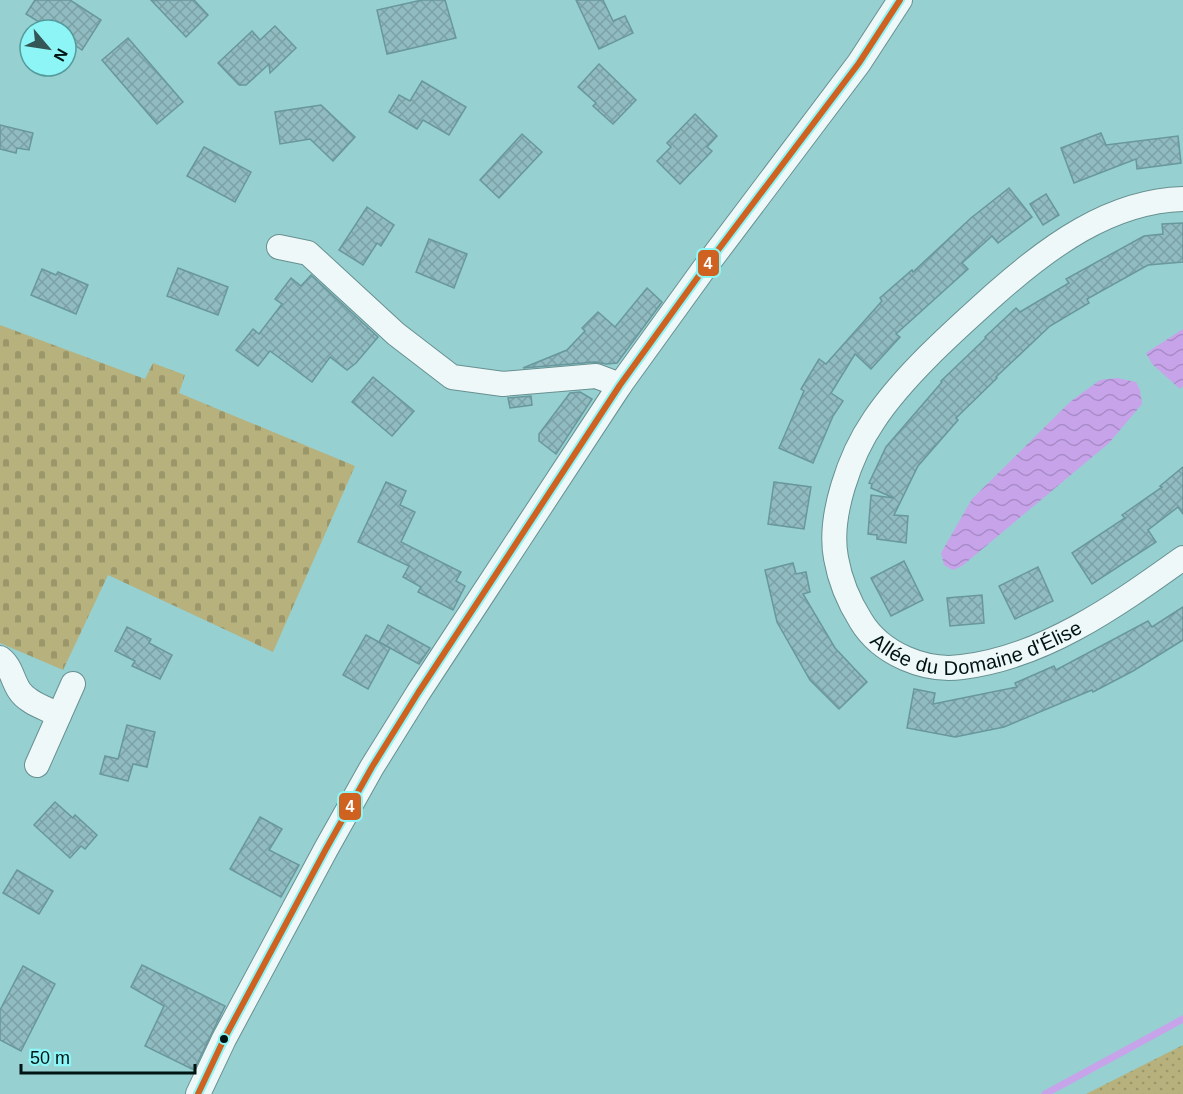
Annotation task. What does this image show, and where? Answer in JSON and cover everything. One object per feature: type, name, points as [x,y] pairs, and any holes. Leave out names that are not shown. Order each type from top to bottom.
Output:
[{"type":"street","points":[[198,1094],[224,1039],[326,849],[372,766],[418,693],[620,385],[703,270],[859,63],[900,0]]},
{"type":"street","name":"Allée du Domaine d'Élise","points":[[1183,200],[1147,203],[1125,210],[1072,234],[1009,282],[918,369],[874,420],[849,467],[841,495],[835,538],[835,557],[847,595],[866,629],[879,643],[919,663],[940,668],[960,668],[1011,657],[1069,632],[1133,593],[1183,558]]},
{"type":"street","points":[[279,247],[308,253],[396,334],[452,377],[503,384],[596,376],[620,385]]},
{"type":"street","points":[[0,658],[6,663],[19,691],[27,699],[59,715]]},
{"type":"street","points":[[37,765],[73,684]]},
{"type":"green space","points":[[0,325],[145,379],[153,363],[185,375],[179,393],[355,466],[273,652],[108,575],[63,670],[0,643]]},
{"type":"green space","points":[[1183,1045],[1183,1094],[1086,1094]]},
{"type":"water","points":[[1183,329],[1183,386],[1180,389],[1152,364],[1146,353]]},
{"type":"water","points":[[1117,378],[1136,382],[1142,404],[1109,443],[962,566],[953,570],[944,565],[941,553],[972,499],[1071,401],[1100,380]]},
{"type":"building","points":[[35,0],[70,0],[101,20],[82,50],[78,47],[78,18],[32,18],[26,14]]},
{"type":"building","points":[[151,0],[194,0],[208,15],[186,37]]},
{"type":"building","points":[[422,0],[445,0],[456,38],[387,54],[377,10]]},
{"type":"building","points":[[576,0],[603,0],[613,21],[625,16],[633,33],[599,49]]},
{"type":"building","points":[[275,26],[296,48],[270,73],[269,64],[246,85],[239,85],[218,63],[252,31],[260,40]]},
{"type":"building","points":[[128,38],[183,102],[157,124],[102,60]]},
{"type":"building","points":[[599,64],[636,100],[613,124],[593,106],[596,103],[578,87]]},
{"type":"building","points":[[422,81],[466,107],[449,135],[423,120],[417,129],[389,112],[399,95],[410,101]]},
{"type":"building","points":[[321,105],[355,137],[333,161],[310,139],[280,144],[275,112]]},
{"type":"building","points":[[695,114],[717,136],[707,147],[712,151],[680,184],[657,161],[671,147],[667,143]]},
{"type":"building","points":[[0,125],[33,133],[29,150],[17,148],[16,153],[0,149]]},
{"type":"building","points":[[1101,133],[1106,145],[1178,136],[1181,163],[1137,169],[1136,159],[1074,183],[1061,148]]},
{"type":"building","points":[[522,134],[542,152],[499,198],[480,180]]},
{"type":"building","points":[[204,147],[251,172],[235,202],[187,176]]},
{"type":"building","points":[[1009,188],[1032,217],[998,243],[992,236],[962,263],[968,269],[896,334],[900,337],[871,369],[855,354],[831,393],[843,401],[833,416],[813,463],[779,448],[804,391],[801,389],[819,359],[826,364],[882,301],[880,298],[912,270],[913,272],[971,218]]},
{"type":"building","points":[[1046,194],[1059,215],[1043,225],[1030,204]]},
{"type":"building","points":[[367,207],[394,225],[381,246],[377,243],[363,265],[339,250]]},
{"type":"building","points":[[1183,223],[1183,262],[1148,265],[1087,299],[1089,303],[1050,326],[956,418],[958,420],[918,466],[894,515],[908,516],[906,543],[877,539],[877,535],[868,534],[871,495],[894,498],[871,488],[872,484],[869,483],[886,447],[941,381],[985,337],[1016,308],[1020,312],[1069,283],[1066,279],[1144,236],[1163,234],[1162,224]]},
{"type":"building","points":[[429,239],[467,254],[454,288],[416,272]]},
{"type":"building","points":[[178,268],[228,287],[218,315],[167,296]]},
{"type":"building","points":[[42,269],[56,275],[58,272],[88,285],[76,314],[31,295]]},
{"type":"building","points":[[311,275],[378,337],[347,370],[330,357],[312,382],[270,351],[258,366],[236,350],[253,329],[259,334],[282,304],[275,299],[291,278],[301,286]]},
{"type":"building","points":[[647,288],[662,302],[617,363],[595,362],[523,368],[567,350],[585,331],[582,328],[598,312],[615,327]]},
{"type":"building","points":[[373,377],[414,411],[392,436],[352,402]]},
{"type":"building","points":[[580,392],[592,399],[556,454],[539,441],[539,434],[570,393]]},
{"type":"building","points":[[531,396],[532,405],[510,408],[508,398]]},
{"type":"building","points":[[1183,467],[1183,514],[1178,507],[1148,530],[1156,542],[1092,584],[1072,553],[1125,518],[1122,515],[1162,487],[1160,486]]},
{"type":"building","points":[[386,482],[406,491],[400,505],[415,512],[401,542],[461,572],[456,581],[465,586],[453,610],[418,592],[421,587],[403,577],[409,566],[358,542]]},
{"type":"building","points":[[774,482],[811,487],[804,529],[768,524]]},
{"type":"building","points":[[904,561],[923,600],[891,616],[871,578]]},
{"type":"building","points":[[793,563],[796,574],[806,572],[810,592],[803,594],[835,648],[867,682],[839,709],[810,680],[777,622],[765,570]]},
{"type":"building","points":[[1038,567],[1053,601],[1015,619],[999,586]]},
{"type":"building","points":[[982,595],[984,623],[950,626],[947,598]]},
{"type":"building","points":[[1183,607],[1183,640],[1133,671],[1093,692],[1092,690],[1004,727],[955,737],[907,728],[914,689],[935,693],[933,704],[1017,687],[1015,683],[1054,666],[1056,670],[1148,621],[1152,627]]},
{"type":"building","points":[[388,625],[430,648],[419,664],[379,642]]},
{"type":"building","points":[[127,627],[151,639],[149,643],[172,655],[160,679],[132,666],[135,661],[115,651]]},
{"type":"building","points":[[366,635],[390,648],[368,689],[343,675]]},
{"type":"building","points":[[127,725],[155,732],[147,767],[133,764],[128,781],[100,774],[105,756],[118,759]]},
{"type":"building","points":[[55,802],[73,818],[75,815],[97,835],[85,849],[81,846],[70,858],[34,825]]},
{"type":"building","points":[[260,817],[282,829],[269,850],[299,865],[281,897],[230,869]]},
{"type":"building","points":[[17,870],[53,891],[39,914],[3,893]]},
{"type":"building","points":[[142,965],[225,1006],[194,1070],[145,1046],[164,1006],[131,987]]},
{"type":"building","points":[[23,966],[55,984],[21,1051],[0,1040],[0,1010]]},
{"type":"waterway","points":[[1045,1094],[1183,1019]]},
{"type":"transit line","name":"4","points":[[198,1094],[224,1039],[326,849],[372,767],[418,693],[620,385],[703,270],[859,63],[900,0]]}]
